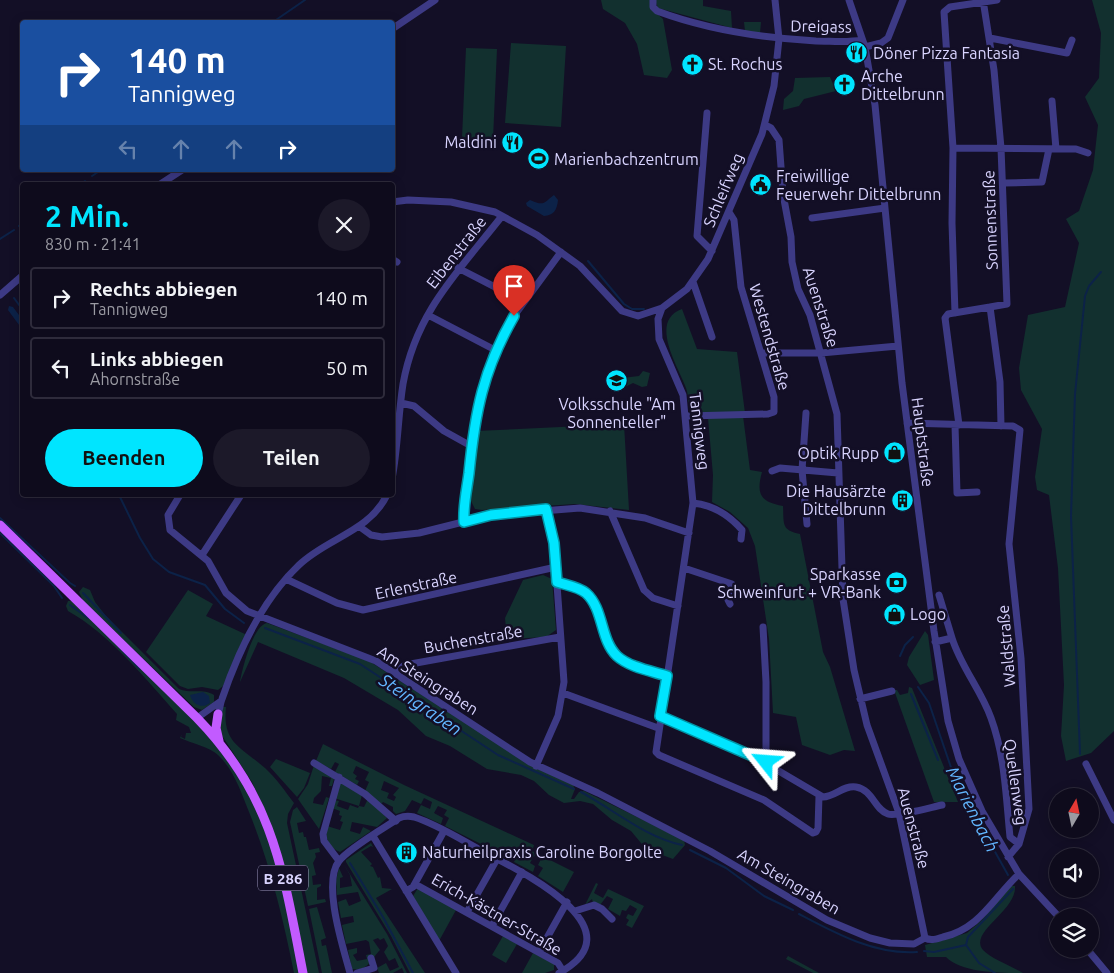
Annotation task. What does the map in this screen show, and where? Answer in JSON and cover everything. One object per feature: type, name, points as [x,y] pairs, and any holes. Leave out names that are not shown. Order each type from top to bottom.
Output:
[{"type":"main road","name":"B 286","points":[[0,526],[200,721],[219,742],[250,787],[271,834],[288,896],[303,973]]},
{"type":"main road","points":[[200,721],[218,714],[216,728],[219,742]]},
{"type":"street","points":[[395,27],[435,0]]},
{"type":"street","name":"Dreigass","points":[[653,0],[653,8],[657,11],[707,26],[779,39],[864,44],[881,44],[888,38],[903,0]]},
{"type":"street","name":"Schleifweg","points":[[561,252],[591,276],[622,311],[638,316],[662,308],[693,282],[712,251],[765,125],[774,86],[779,39],[775,0]]},
{"type":"street","name":"Hauptstraße","points":[[849,0],[864,44],[875,104],[907,424],[935,642],[948,721],[959,759],[982,812],[1019,874],[1051,908]]},
{"type":"street","points":[[955,313],[952,223],[953,148],[944,12],[950,7],[997,0]]},
{"type":"street","name":"Sonnenstraße","points":[[983,1],[990,38],[1004,183],[1007,304],[990,307]]},
{"type":"street","points":[[990,38],[1067,53],[1072,40]]},
{"type":"street","points":[[1004,183],[1042,182],[1053,149],[1052,101]]},
{"type":"street","points":[[707,113],[697,236],[712,251]]},
{"type":"street","name":"Auenstraße","points":[[765,125],[771,128],[779,140],[783,194],[791,237],[792,262],[798,289],[810,315],[837,414],[840,442],[838,473],[843,599],[860,699],[875,748],[900,813],[925,938]]},
{"type":"street","points":[[953,148],[1053,149],[1076,150],[1088,153]]},
{"type":"street","points":[[164,182],[179,172]]},
{"type":"street","points":[[395,202],[408,200],[460,203],[490,209],[538,235],[561,252],[524,302],[497,351],[478,403],[471,446],[464,522]]},
{"type":"street","points":[[812,218],[885,208]]},
{"type":"street","name":"Westendstraße","points":[[686,416],[768,414],[774,412],[774,397],[762,352],[740,287],[734,220],[729,212]]},
{"type":"street","name":"Eibenstraße","points":[[395,450],[400,402],[415,342],[442,289],[502,216]]},
{"type":"street","points":[[458,268],[524,302]]},
{"type":"street","points":[[0,294],[20,278]]},
{"type":"street","points":[[693,282],[712,337]]},
{"type":"street","points":[[907,424],[957,425],[1001,426],[1000,382],[990,307],[948,314],[944,323],[957,425],[957,492],[977,492]]},
{"type":"street","name":"Tannigweg","points":[[662,308],[658,319],[659,339],[680,383],[686,416],[693,503],[658,728],[656,754],[764,800],[811,832],[816,832],[818,828],[819,796]]},
{"type":"street","points":[[428,314],[497,351]]},
{"type":"street","points":[[762,352],[821,353],[898,346]]},
{"type":"street","points":[[400,402],[414,406],[444,431],[471,446]]},
{"type":"street","points":[[806,413],[802,470],[807,524]]},
{"type":"street","name":"Waldstraße","points":[[1001,426],[1018,428],[1020,433],[1009,544],[1021,658],[1029,809],[1019,844],[1008,857]]},
{"type":"street","points":[[772,471],[780,468],[838,473]]},
{"type":"street","name":"Am Steingraben","points":[[179,497],[168,515],[170,530],[211,564],[226,593],[241,607],[366,657],[536,766],[598,793],[710,851],[827,920],[870,938],[890,943],[914,944],[925,938],[931,940],[964,930],[990,908],[1019,874]]},
{"type":"street","points":[[202,556],[240,497]]},
{"type":"street","points":[[218,714],[221,701],[251,633],[271,596],[312,554],[360,527],[376,513],[386,497]]},
{"type":"street","points":[[693,503],[711,506],[727,516],[742,530],[741,539]]},
{"type":"street","points":[[360,527],[371,535],[382,537],[419,533],[491,515],[546,509],[580,508],[610,511],[656,521],[689,533]]},
{"type":"street","points":[[536,766],[556,723],[564,693],[554,543],[546,509]]},
{"type":"street","points":[[610,511],[646,593],[653,598],[678,606]]},
{"type":"street","name":"Erlenstraße","points":[[286,579],[337,603],[363,610],[556,567]]},
{"type":"street","points":[[684,568],[732,584],[728,600],[730,604]]},
{"type":"street","points":[[557,582],[586,593],[596,609],[610,645],[617,656],[625,661],[667,676]]},
{"type":"street","name":"Quellenweg","points":[[939,595],[963,667],[991,718],[1003,763],[1010,837],[1019,844]]},
{"type":"street","points":[[763,627],[766,688],[766,762]]},
{"type":"street","name":"Buchenstraße","points":[[392,674],[405,665],[560,637]]},
{"type":"street","points":[[935,642],[952,638]]},
{"type":"street","points":[[860,699],[892,691]]},
{"type":"street","points":[[564,693],[658,728]]},
{"type":"street","points":[[200,721],[221,701]]},
{"type":"street","points":[[660,716],[766,762],[819,796],[828,796],[842,789],[855,787],[868,792],[886,813],[892,815],[942,804]]},
{"type":"street","points":[[314,762],[365,794],[396,821]]},
{"type":"street","points":[[1086,764],[1114,820]]},
{"type":"street","points":[[339,777],[323,834],[324,840],[339,861]]},
{"type":"street","points":[[350,973],[332,889],[333,874],[339,861],[396,821],[410,816],[497,858],[554,891],[567,902],[584,926],[585,945],[578,960],[561,972]]},
{"type":"street","name":"Erich-Kästner-Straße","points":[[406,891],[415,884],[444,831]]},
{"type":"street","points":[[373,836],[456,973]]},
{"type":"street","points":[[467,912],[497,858]]},
{"type":"street","points":[[492,926],[522,872]]},
{"type":"street","name":"Erich-Kästner-Straße","points":[[415,884],[558,963],[561,972]]},
{"type":"street","points":[[539,952],[567,902]]},
{"type":"street","points":[[575,911],[594,905],[602,909],[612,919]]},
{"type":"street","points":[[356,973],[375,970],[372,958]]},
{"type":"street","points":[[1094,958],[1107,973]]},
{"type":"green space","points":[[601,0],[651,0],[651,8],[663,19],[672,70],[667,78],[644,75],[637,44],[625,23],[603,9]]},
{"type":"green space","points":[[655,0],[703,0],[703,6],[731,11],[732,28],[658,8]]},
{"type":"green space","points":[[1092,0],[1114,0],[1114,731],[1091,753],[1066,761],[1061,736],[1064,685],[1058,568],[1049,495],[1037,490],[1035,477],[1042,429],[1021,390],[1019,368],[1028,315],[1065,307],[1079,243],[1066,219],[1079,211],[1093,170],[1098,125],[1085,97],[1099,78],[1101,33]]},
{"type":"green space","points":[[744,22],[761,22],[760,33],[745,31]]},
{"type":"green space","points":[[511,43],[566,46],[561,127],[505,123]]},
{"type":"green space","points":[[466,48],[497,49],[493,139],[462,138]]},
{"type":"green space","points":[[830,77],[836,91],[804,99],[799,106],[783,110],[784,99],[793,91],[795,78]]},
{"type":"green space","points":[[682,309],[697,349],[737,352],[745,413],[690,415],[687,391],[666,334],[667,324],[672,315]]},
{"type":"green space","points":[[643,371],[650,373],[647,386],[642,387],[633,383],[625,387],[622,385],[622,378],[639,376]]},
{"type":"green space","points":[[743,416],[750,470],[762,472],[760,491],[762,496],[769,502],[783,506],[785,525],[789,530],[800,534],[823,652],[830,667],[855,751],[844,750],[830,755],[802,745],[796,717],[773,713],[769,639],[755,546],[748,528],[730,512],[712,502],[713,475],[708,418]]},
{"type":"green space","points":[[624,424],[629,510],[575,504],[475,509],[471,501],[476,431]]},
{"type":"green space","points":[[543,575],[552,579],[556,630],[546,637],[507,639],[505,618],[523,580]]},
{"type":"green space","points":[[83,587],[90,590],[95,602],[106,616],[179,689],[210,693],[214,695],[214,702],[202,710],[194,707],[83,601],[79,592]]},
{"type":"green space","points":[[188,590],[213,604],[206,616],[247,635],[223,686],[218,690],[202,687],[188,689],[180,686],[146,652]]},
{"type":"green space","points":[[68,601],[73,601],[180,706],[219,748],[252,797],[278,867],[300,973],[294,973],[270,871],[257,832],[233,774],[215,752],[180,738],[182,734],[181,737],[185,739],[186,733],[191,733],[189,727],[176,720],[177,714],[112,644],[83,620],[68,611],[66,606]]},
{"type":"green space","points":[[267,623],[369,661],[534,767],[573,785],[575,789],[571,799],[574,799],[579,792],[584,791],[684,840],[685,845],[673,859],[646,849],[631,831],[612,820],[593,804],[580,801],[564,803],[549,795],[534,781],[521,775],[487,769],[450,746],[426,736],[398,710],[344,678],[258,642],[240,682],[253,639],[257,631]]},
{"type":"green space","points":[[925,631],[928,635],[934,680],[920,685],[907,665],[909,657]]},
{"type":"green space","points":[[909,687],[912,688],[958,802],[934,802],[894,690],[897,690],[900,695],[908,693]]},
{"type":"green space","points":[[223,707],[226,707],[227,729],[230,737],[241,749],[269,772],[294,803],[288,814],[287,823],[319,973],[306,973],[264,808],[252,782],[221,734],[219,726]]},
{"type":"green space","points":[[323,744],[404,785],[534,845],[532,851],[574,872],[563,892],[538,876],[543,868],[538,865],[541,859],[534,856],[530,863],[535,866],[533,872],[514,862],[518,853],[509,847],[503,855],[445,826],[449,818],[444,815],[447,810],[438,806],[434,813],[443,818],[441,824],[417,813],[421,805],[430,809],[432,802],[424,798],[421,804],[412,800],[405,811],[396,814],[393,811],[393,807],[383,802],[381,804],[365,791],[369,782],[365,780],[369,772],[356,766],[353,773],[357,776],[355,779],[359,781],[357,785],[335,772],[339,764],[335,762],[331,769],[316,761]],"holes":[[[384,781],[399,788],[393,795],[396,797],[394,801],[387,798],[389,793],[381,790]]]},
{"type":"green space","points":[[276,759],[310,773],[304,788],[297,797],[270,767]]},
{"type":"green space","points":[[314,765],[334,779],[332,786],[329,786],[331,778],[322,776],[321,791],[314,798],[313,803],[323,805],[326,797],[329,798],[319,829],[298,799],[308,784]]},
{"type":"green space","points":[[342,783],[362,795],[359,806],[334,798],[338,784]]},
{"type":"green space","points":[[368,799],[387,818],[377,827],[352,822],[350,831],[360,834],[363,827],[371,831],[340,852],[330,845],[326,834],[327,826],[340,830],[343,822],[340,821],[342,816],[339,815],[340,811],[332,808],[334,800],[339,801],[337,806],[348,810],[350,805],[358,808],[359,806],[364,807]]},
{"type":"green space","points":[[297,807],[306,821],[297,823],[299,833],[303,832],[304,837],[306,837],[309,850],[319,848],[320,852],[315,853],[316,857],[313,863],[316,875],[312,876],[313,885],[321,884],[317,888],[317,900],[325,899],[326,902],[308,906],[290,822],[293,810]]},
{"type":"green space","points":[[371,843],[373,847],[371,846],[361,852],[372,864],[370,866],[373,867],[378,878],[380,877],[382,888],[392,889],[376,898],[425,973],[410,973],[391,936],[346,862],[346,860]]},
{"type":"green space","points":[[343,863],[387,934],[407,973],[404,973],[402,968],[393,973],[379,973],[377,968],[386,963],[390,971],[399,967],[395,958],[389,961],[384,952],[388,946],[384,938],[373,940],[380,950],[366,967],[352,969],[348,950],[357,948],[357,953],[353,955],[357,961],[367,959],[366,955],[371,954],[369,942],[366,940],[346,944],[342,925],[354,922],[353,916],[341,918],[338,902],[346,899],[349,906],[361,901],[358,892],[337,895],[336,880],[339,868],[343,877],[340,878],[340,888],[352,886],[350,875]]},
{"type":"green space","points":[[596,883],[598,884],[594,893],[603,898],[608,889],[644,906],[632,928],[626,925],[629,920],[626,918],[628,914],[633,916],[637,909],[630,905],[626,911],[622,910],[620,916],[608,909],[613,899],[607,896],[600,905],[593,903],[592,899],[585,905]]},
{"type":"green space","points":[[1011,886],[1015,886],[1014,895],[1009,904],[987,928],[980,943],[986,953],[1023,973],[982,971],[961,966],[946,957],[927,957],[925,945],[967,933],[982,920]]},
{"type":"green space","points":[[418,888],[456,910],[439,941],[413,896]]},
{"type":"green space","points":[[317,907],[326,938],[321,940],[322,946],[326,945],[332,973],[322,973],[309,909]]},
{"type":"green space","points":[[503,936],[517,944],[506,963],[492,955]]},
{"type":"green space","points":[[533,953],[554,964],[554,970],[545,973],[522,973]]},
{"type":"green space","points":[[788,956],[819,973],[813,973],[786,959]]},
{"type":"water","points":[[554,195],[558,200],[558,204],[556,209],[550,214],[544,216],[527,206],[526,203],[530,200],[542,203]]},
{"type":"water","points":[[9,306],[13,307],[20,316],[20,326],[8,310]]},
{"type":"water","points":[[203,692],[209,696],[210,703],[201,706],[193,701],[190,695]]},
{"type":"waterway","points":[[276,20],[305,0]]},
{"type":"waterway","points":[[92,176],[98,172]]},
{"type":"waterway","points":[[0,239],[14,230]]},
{"type":"waterway","points":[[588,261],[624,304],[632,309],[644,309]]},
{"type":"waterway","points":[[1080,754],[1071,516],[1075,394],[1085,296],[1089,286],[1101,272]]},
{"type":"waterway","name":"Steingraben","points":[[14,298],[20,306]]},
{"type":"waterway","name":"Steingraben","points":[[120,497],[140,538],[153,559],[169,572],[205,585],[225,609],[244,623]]},
{"type":"waterway","points":[[0,518],[75,586]]},
{"type":"waterway","points":[[0,533],[54,586],[62,598]]},
{"type":"waterway","points":[[83,593],[121,633]]},
{"type":"waterway","points":[[70,605],[88,618]]},
{"type":"waterway","name":"Steingraben","points":[[265,628],[360,664],[498,755],[574,789]]},
{"type":"waterway","points":[[900,656],[905,645],[913,637]]},
{"type":"waterway","points":[[119,647],[140,669]]},
{"type":"waterway","name":"Marienbach","points":[[918,687],[929,703],[956,782],[1008,875]]},
{"type":"waterway","points":[[911,694],[938,760]]},
{"type":"waterway","name":"Steingraben","points":[[581,792],[655,836],[682,845]]},
{"type":"waterway","name":"Steingraben","points":[[690,850],[726,868],[764,896],[793,910]]},
{"type":"waterway","points":[[350,863],[383,917],[413,973]]},
{"type":"waterway","name":"Marienbach","points":[[995,973],[979,963],[966,945],[968,937],[1013,889]]},
{"type":"waterway","name":"Steingraben","points":[[799,914],[841,935],[871,946],[901,952],[917,952]]},
{"type":"waterway","name":"Steingraben","points":[[924,951],[934,952],[966,945]]},
{"type":"place","name":"Döner Pizza Fantasia","points":[[857,53]]},
{"type":"place","name":"St. Rochus","points":[[692,64]]},
{"type":"place","name":"Arche Dittelbrunn","points":[[845,85]]},
{"type":"place","name":"Maldini","points":[[513,142]]},
{"type":"place","name":"Marienbachzentrum","points":[[538,159]]},
{"type":"place","name":"Freiwillige Feuerwehr Dittelbrunn","points":[[760,185]]},
{"type":"place","name":"Volksschule \"Am Sonnenteller\"","points":[[617,380]]},
{"type":"place","name":"Optik Rupp","points":[[895,453]]},
{"type":"place","name":"Die Hausärzte Dittelbrunn","points":[[902,500]]},
{"type":"place","name":"Sparkasse Schweinfurt + VR-Bank","points":[[897,583]]},
{"type":"place","name":"Logo","points":[[894,614]]},
{"type":"place","name":"Naturheilpraxis Caroline Borgolte","points":[[406,852]]},
{"type":"route","points":[[514,316],[496,354],[478,403],[464,500],[464,522],[508,512],[546,509],[554,543],[557,582],[586,593],[592,600],[610,645],[617,656],[625,661],[667,676],[660,716],[766,762]]}]
